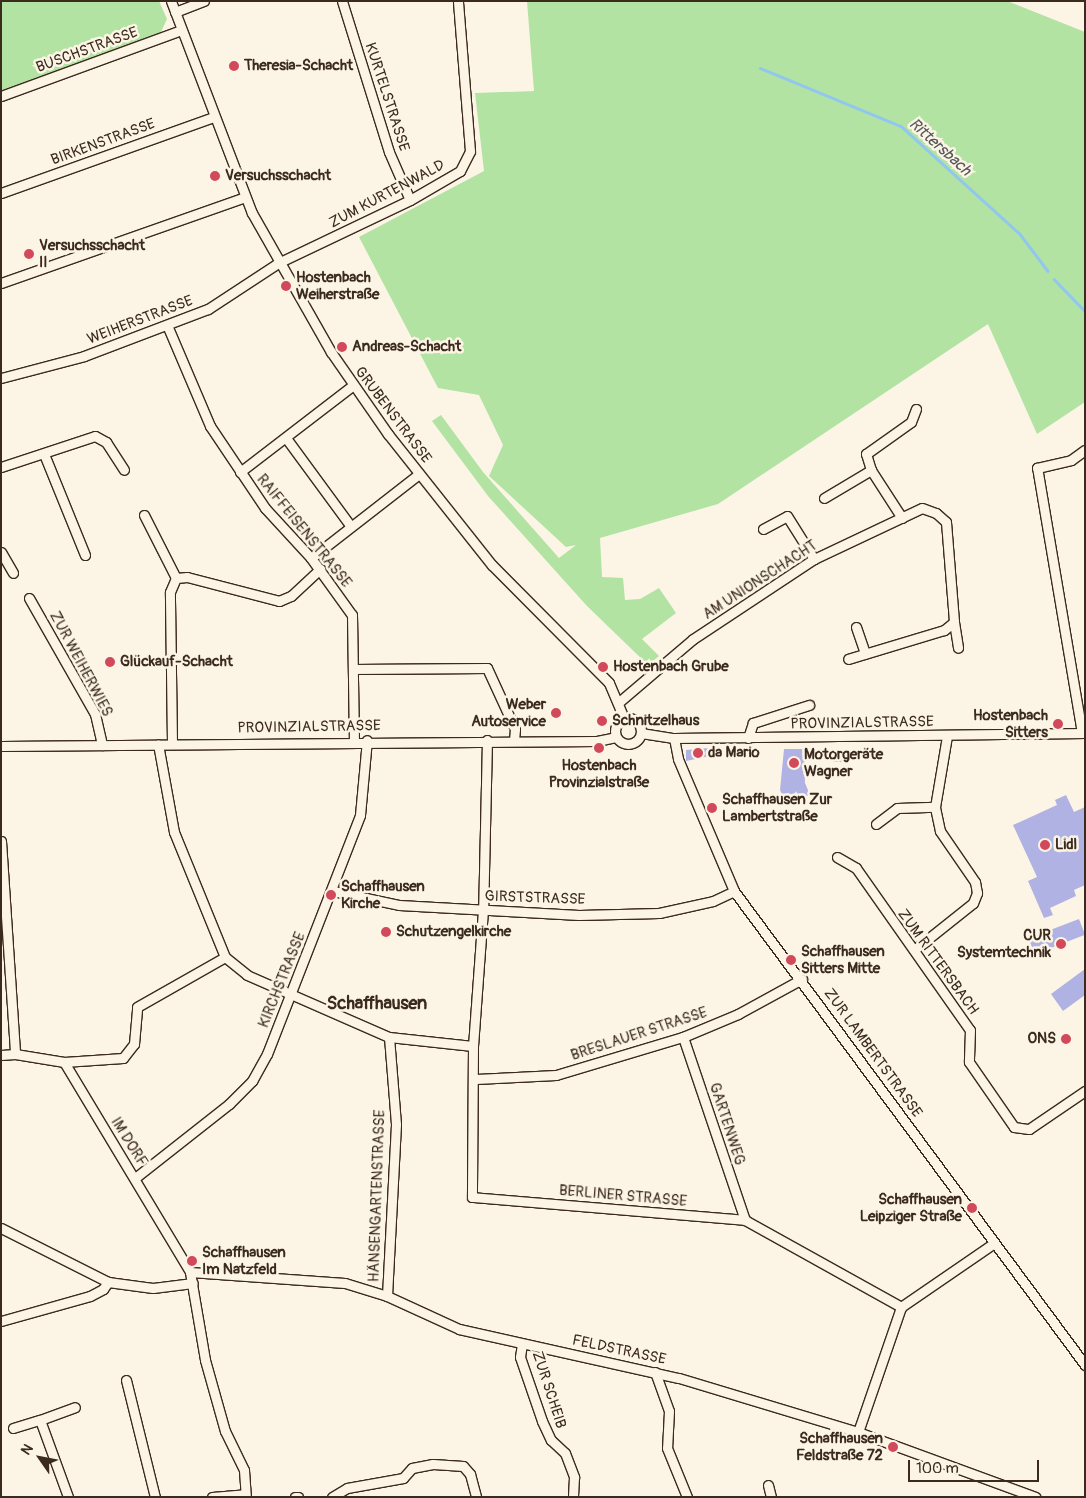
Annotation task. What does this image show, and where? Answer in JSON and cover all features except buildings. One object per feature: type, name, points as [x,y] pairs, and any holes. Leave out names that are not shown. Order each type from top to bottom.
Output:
[{"type":"street","name":"GRUBENSTRASSE","points":[[171,1],[213,117],[245,197],[278,264],[352,386],[492,565],[610,683],[620,702],[624,718]]},
{"type":"street","points":[[175,12],[204,1]]},
{"type":"street","name":"KURTELSTRASSE","points":[[342,1],[389,152],[410,200]]},
{"type":"street","name":"ZUM KURTENWALD","points":[[278,264],[410,200],[460,170],[470,151],[458,1]]},
{"type":"street","name":"BUSCHSTRASSE","points":[[1,96],[181,30]]},
{"type":"street","name":"BIRKENSTRASSE","points":[[1,193],[213,117]]},
{"type":"street","points":[[1,283],[245,197]]},
{"type":"street","name":"WEIHERSTRASSE","points":[[1,378],[84,356],[167,325],[215,305],[278,264]]},
{"type":"street","name":"RAIFFEISENSTRASSE","points":[[167,325],[210,426],[265,508],[320,569],[353,620],[353,668]]},
{"type":"street","points":[[240,472],[352,386]]},
{"type":"street","points":[[902,518],[871,470],[866,454],[911,422],[916,408]]},
{"type":"street","points":[[1,467],[99,436],[124,470]]},
{"type":"street","points":[[286,438],[350,524]]},
{"type":"street","points":[[1083,733],[1037,468],[1071,460],[1085,450]]},
{"type":"street","points":[[44,454],[85,555]]},
{"type":"street","points":[[824,498],[871,470]]},
{"type":"street","points":[[311,558],[350,524],[419,474]]},
{"type":"street","name":"AM UNIONSCHACHT","points":[[620,702],[693,639],[814,559],[922,508],[946,522],[954,622],[958,648]]},
{"type":"street","points":[[144,515],[176,578]]},
{"type":"street","points":[[764,529],[788,516],[814,559]]},
{"type":"street","points":[[1,552],[13,573]]},
{"type":"street","points":[[176,578],[187,577],[278,601],[291,596],[320,569]]},
{"type":"street","points":[[172,743],[170,592],[176,578]]},
{"type":"street","name":"ZUR WEIHERWIES","points":[[28,598],[95,714],[102,745]]},
{"type":"street","points":[[848,658],[944,630],[954,622]]},
{"type":"street","points":[[856,627],[865,653]]},
{"type":"street","points":[[354,740],[353,668],[487,668],[515,729],[514,740]]},
{"type":"street","points":[[748,738],[753,722],[809,705]]},
{"type":"street","points":[[624,718],[637,721],[641,733],[629,744],[616,737],[615,727],[624,718]]},
{"type":"street","name":"PROVINZIALSTRASSE","points":[[641,733],[674,738],[748,738],[1083,733]]},
{"type":"street","points":[[914,950],[973,903],[977,893],[975,882],[940,831],[935,807],[947,736]]},
{"type":"street","name":"PROVINZIALSTRASSE","points":[[1,746],[354,740],[597,741],[616,737]]},
{"type":"street","name":"ZUR LAMBERTSTRASSE","points":[[674,738],[678,759],[734,892],[802,979],[994,1244],[1085,1365]]},
{"type":"street","name":"KIRCHSTRASSE","points":[[135,1178],[252,1081],[333,891],[360,815],[367,740]]},
{"type":"street","name":"BERLINER STRASSE","points":[[487,740],[483,910],[473,1046],[476,1080],[472,1197],[745,1220],[900,1306]]},
{"type":"street","points":[[158,744],[174,832],[224,957],[247,974],[389,1037],[473,1046]]},
{"type":"street","points":[[876,824],[897,808],[935,807]]},
{"type":"street","points":[[1,841],[15,1054]]},
{"type":"street","name":"ZUM RITTERSBACH","points":[[837,857],[856,868],[970,1030],[969,1062],[1014,1127],[1029,1129],[1085,1092]]},
{"type":"street","name":"GIRSTSTRASSE","points":[[333,891],[399,905],[483,910],[658,913],[713,901],[734,892]]},
{"type":"street","points":[[1,1055],[15,1054],[64,1062],[123,1058],[134,1044],[137,1007],[224,957]]},
{"type":"street","name":"BRESLAUER STRASSE","points":[[476,1080],[556,1075],[684,1037],[738,1014],[802,979]]},
{"type":"street","name":"HÄNSENGARTENSTRASSE","points":[[387,1296],[396,1124],[389,1037]]},
{"type":"street","name":"GARTENWEG","points":[[684,1037],[745,1220]]},
{"type":"street","name":"IM DORF","points":[[64,1062],[190,1272],[205,1360],[225,1431],[244,1470],[246,1495]]},
{"type":"street","points":[[1,1228],[108,1282],[153,1288],[193,1283]]},
{"type":"street","points":[[858,1432],[900,1306],[994,1244]]},
{"type":"street","name":"FELDSTRASSE","points":[[190,1272],[336,1282],[387,1296],[459,1329],[655,1372],[858,1432],[1036,1497]]},
{"type":"street","points":[[1,1320],[90,1296],[104,1289],[108,1282]]},
{"type":"street","name":"ZUR SCHEIB","points":[[522,1344],[520,1357],[542,1421],[551,1440],[565,1453],[574,1477],[572,1497]]},
{"type":"street","points":[[655,1372],[669,1410],[667,1448],[687,1497]]},
{"type":"street","points":[[126,1380],[155,1497]]},
{"type":"street","points":[[13,1428],[75,1406]]},
{"type":"street","points":[[40,1420],[68,1497]]},
{"type":"street","points":[[332,1497],[347,1488],[402,1478],[412,1468],[433,1464],[463,1466],[470,1474],[476,1497]]},
{"type":"street","points":[[768,1485],[771,1497]]},
{"type":"street","points":[[212,1497],[246,1495]]},
{"type":"green space","points":[[1,1],[159,1],[167,19],[161,32],[1,92]]},
{"type":"green space","points":[[527,1],[1007,1],[1085,32],[1085,402],[1037,434],[988,324],[718,504],[600,538],[602,577],[623,578],[625,600],[640,599],[659,588],[676,613],[642,639],[659,656],[648,665],[587,606],[488,496],[432,421],[441,415],[483,472],[559,558],[576,545],[566,547],[489,476],[503,445],[479,395],[438,388],[359,237],[484,171],[475,93],[534,91]]},
{"type":"waterway","name":"Rittersbach","points":[[760,68],[901,126],[1020,234],[1048,271]]},
{"type":"waterway","name":"Rittersbach","points":[[1054,279],[1085,311]]},
{"type":"place","name":"Theresia-Schacht","points":[[234,66]]},
{"type":"place","name":"Versuchsschacht","points":[[215,176]]},
{"type":"place","name":"Versuchsschacht II","points":[[29,254]]},
{"type":"place","name":"Hostenbach Weiherstraße","points":[[286,286]]},
{"type":"place","name":"Andreas-Schacht","points":[[342,347]]},
{"type":"place","name":"Glückauf-Schacht","points":[[110,662]]},
{"type":"place","name":"Hostenbach Grube","points":[[603,667]]},
{"type":"place","name":"Weber Autoservice","points":[[556,713]]},
{"type":"place","name":"Schnitzelhaus","points":[[602,721]]},
{"type":"place","name":"Hostenbach Sitters","points":[[1058,724]]},
{"type":"place","name":"Hostenbach Provinzialstraße","points":[[599,748]]},
{"type":"place","name":"da Mario","points":[[698,753]]},
{"type":"place","name":"Motorgeräte Wagner","points":[[794,763]]},
{"type":"place","name":"Schaffhausen Zur Lambertstraße","points":[[712,808]]},
{"type":"place","name":"Lidl","points":[[1045,845]]},
{"type":"place","name":"Schaffhausen Kirche","points":[[331,895]]},
{"type":"place","name":"Schutzengelkirche","points":[[386,932]]},
{"type":"place","name":"CUR Systemtechnik","points":[[1061,944]]},
{"type":"place","name":"Schaffhausen Sitters Mitte","points":[[791,960]]},
{"type":"place","name":"ONS","points":[[1066,1039]]},
{"type":"place","name":"Schaffhausen Leipziger Straße","points":[[972,1208]]},
{"type":"place","name":"Schaffhausen Im Natzfeld","points":[[192,1261]]},
{"type":"place","name":"Schaffhausen Feldstraße 72","points":[[893,1447]]},
{"type":"district","name":"Schaffhausen","points":[[377,1004]]}]
